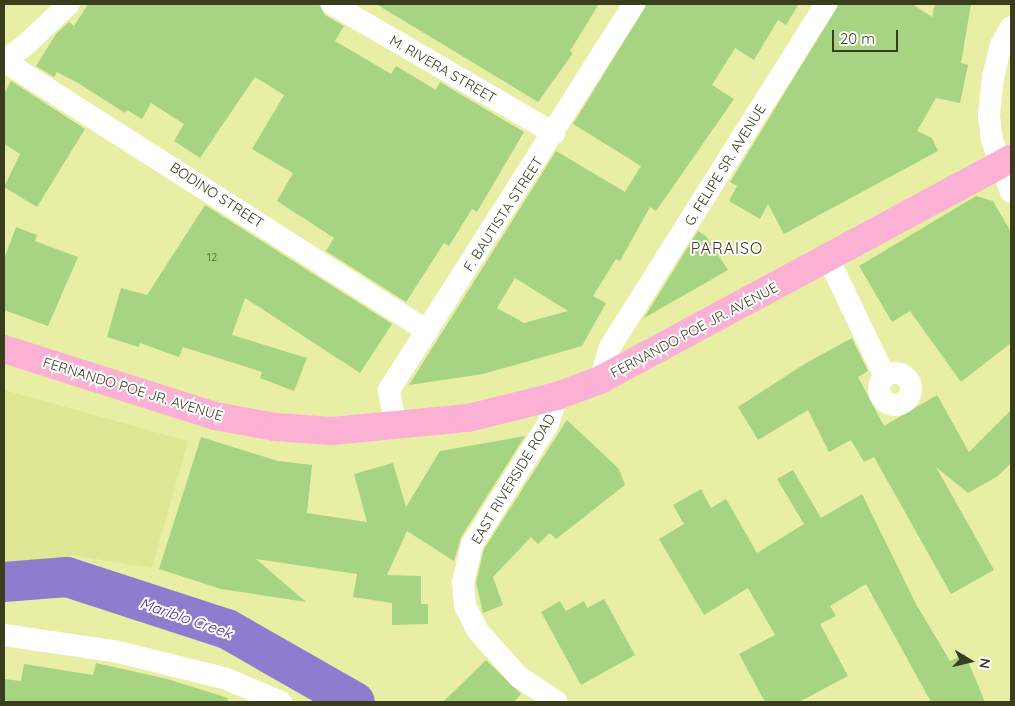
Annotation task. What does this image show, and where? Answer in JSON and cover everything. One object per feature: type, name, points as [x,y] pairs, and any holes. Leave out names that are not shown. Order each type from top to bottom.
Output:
[{"type":"main road","name":"FERNANDO POE JR. AVENUE","points":[[4,349],[215,416],[332,431],[396,427],[468,418],[557,396],[600,380],[701,329],[827,256],[1006,162]]},
{"type":"street","points":[[4,61],[22,48],[69,4]]},
{"type":"street","name":"M. RIVERA STREET","points":[[332,4],[554,132]]},
{"type":"street","name":"F. BAUTISTA STREET","points":[[396,427],[389,390],[634,4]]},
{"type":"street","name":"G. FELIPE SR. AVENUE","points":[[600,380],[610,347],[826,4]]},
{"type":"street","points":[[1011,27],[1001,45],[990,96],[992,140],[1006,162],[1011,192]]},
{"type":"street","name":"BODINO STREET","points":[[4,61],[427,331]]},
{"type":"street","points":[[827,256],[884,377]]},
{"type":"street","name":"EAST RIVERSIDE ROAD","points":[[557,396],[548,424],[472,544],[463,582],[465,606],[476,630],[519,677],[557,702]]},
{"type":"street","points":[[4,635],[124,653],[224,678],[281,702]]},
{"type":"shaded area","points":[[4,390],[188,441],[152,568],[71,555],[42,570],[4,574]]},
{"type":"building","points":[[88,4],[319,4],[325,15],[344,26],[335,41],[391,74],[396,66],[436,90],[440,82],[524,132],[477,212],[472,209],[449,246],[444,243],[406,302],[326,251],[334,238],[277,201],[293,173],[252,149],[284,95],[255,77],[200,158],[174,141],[184,124],[151,103],[142,119],[127,110],[125,113],[57,72],[54,77],[36,66],[56,34],[69,22],[74,26]]},
{"type":"building","points":[[376,4],[599,4],[570,51],[573,53],[538,102]]},
{"type":"building","points":[[647,4],[799,4],[786,25],[778,20],[754,60],[735,48],[712,85],[734,99],[656,211],[650,207],[620,261],[616,259],[593,296],[606,303],[582,346],[483,374],[409,385],[556,151],[625,192],[641,166],[573,124]],"holes":[[[515,278],[568,311],[524,323],[497,308]]]},
{"type":"building","points":[[839,4],[912,4],[932,17],[935,4],[971,4],[961,63],[968,65],[960,103],[936,98],[917,131],[932,138],[938,151],[784,234],[768,204],[760,219],[729,201],[737,186],[730,182]]},
{"type":"building","points":[[11,81],[85,129],[37,207],[4,187],[20,154],[4,144],[4,94]]},
{"type":"building","points":[[976,196],[993,201],[1011,232],[1011,343],[961,382],[910,311],[892,322],[859,266]]},
{"type":"building","points":[[205,205],[392,324],[360,373],[245,298],[232,335],[307,358],[294,391],[260,378],[262,372],[183,347],[179,357],[140,343],[139,347],[107,337],[121,288],[147,295]]},
{"type":"building","points":[[16,227],[37,235],[35,241],[78,257],[48,326],[4,310],[4,259]]},
{"type":"building","points":[[698,231],[706,236],[728,270],[644,318]]},
{"type":"building","points":[[852,338],[868,371],[858,377],[884,426],[937,395],[969,452],[1011,410],[1011,463],[998,476],[968,493],[936,467],[994,570],[951,594],[874,457],[864,462],[851,440],[829,452],[808,410],[758,440],[738,407],[806,363]]},
{"type":"building","points":[[567,420],[619,469],[625,485],[556,539],[550,533],[538,544],[531,537],[493,577],[503,605],[483,613],[476,583],[484,549]]},
{"type":"building","points":[[525,436],[461,537],[454,561],[407,531],[387,575],[421,576],[421,604],[428,604],[428,624],[392,625],[392,603],[353,597],[357,574],[256,559],[306,602],[221,589],[159,569],[201,437],[278,461],[312,465],[307,513],[367,522],[354,474],[393,463],[406,507],[440,451]]},
{"type":"building","points":[[793,470],[821,518],[862,494],[916,604],[950,661],[965,654],[985,702],[931,702],[866,584],[830,606],[836,616],[820,624],[848,676],[799,702],[765,702],[739,654],[775,635],[748,588],[704,615],[659,539],[684,524],[673,505],[701,489],[711,508],[726,499],[757,553],[804,524],[777,479]]},
{"type":"building","points":[[604,599],[635,655],[581,685],[541,612],[560,601],[566,611],[584,601],[587,608]]},
{"type":"building","points":[[486,660],[521,694],[514,702],[443,702]]},
{"type":"building","points":[[96,663],[167,679],[228,698],[227,702],[4,702],[4,679],[21,681],[24,664],[93,675]]},
{"type":"waterway","name":"Mariblo Creek","points":[[4,582],[67,577],[227,629],[355,702]]},
{"type":"district","name":"PARAISO","points":[[727,248]]}]
